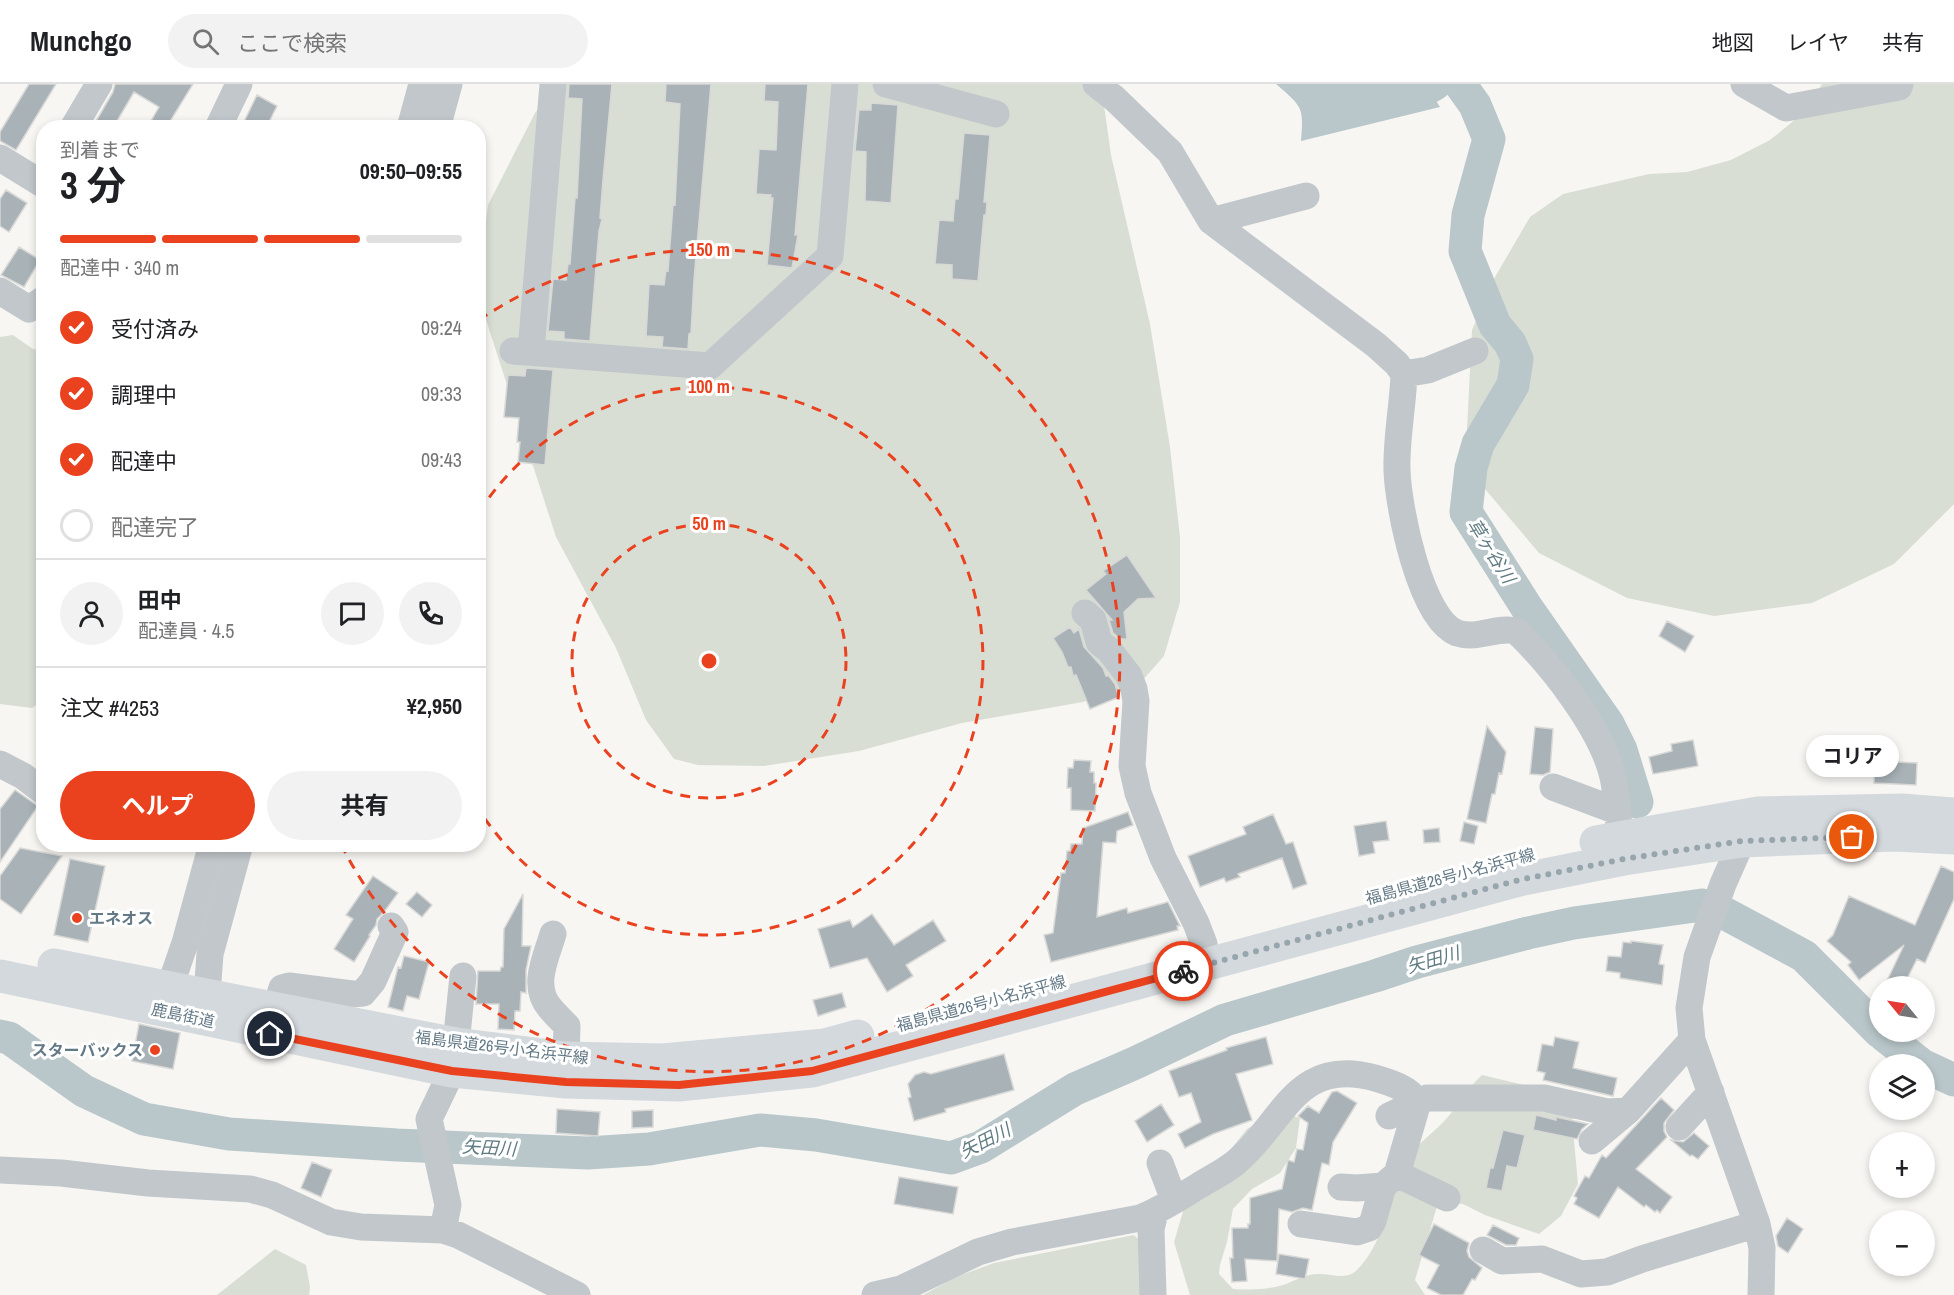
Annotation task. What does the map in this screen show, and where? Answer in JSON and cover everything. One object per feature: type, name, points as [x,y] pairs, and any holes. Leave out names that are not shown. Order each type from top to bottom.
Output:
[{"type":"main road","name":"福島県道26号小名浜平線","points":[[0,954],[165,999],[204,1007],[275,1009],[454,1058],[663,1060],[825,1045],[1204,944],[1506,860],[1618,824],[1758,813],[1902,810],[1954,814]]},
{"type":"main road","name":"鹿島街道","points":[[204,1007],[566,1082],[679,1085],[812,1071],[1519,880],[1624,859],[1742,841],[1895,835],[1954,838]]},
{"type":"main road","name":"鹿島街道","points":[[0,976],[165,999]]},
{"type":"street","points":[[78,120],[99,84]]},
{"type":"street","points":[[222,120],[239,84]]},
{"type":"street","points":[[412,120],[422,84]]},
{"type":"street","points":[[439,120],[448,84]]},
{"type":"street","points":[[553,84],[522,351],[710,366],[830,256],[845,84]]},
{"type":"street","points":[[885,84],[996,114]]},
{"type":"street","points":[[1096,84],[1114,98],[1170,152],[1211,221],[1376,345],[1404,374],[1397,470],[1410,550],[1425,594],[1446,627],[1458,633],[1490,634],[1506,628],[1516,631],[1560,681],[1598,738],[1613,777],[1618,824]]},
{"type":"street","points":[[1744,84],[1786,108],[1899,87],[1900,84]]},
{"type":"street","points":[[0,158],[36,178]]},
{"type":"street","points":[[1211,221],[1306,196]]},
{"type":"street","points":[[0,291],[29,309],[36,304]]},
{"type":"street","points":[[1404,374],[1428,370],[1475,351]]},
{"type":"street","points":[[1085,613],[1093,620],[1099,642],[1109,650],[1132,683],[1136,701],[1132,766],[1138,794],[1163,858],[1196,923],[1204,944]]},
{"type":"street","points":[[0,764],[36,786]]},
{"type":"street","points":[[1553,787],[1618,824]]},
{"type":"street","points":[[1742,841],[1697,957],[1689,1008],[1692,1040],[1757,1224],[1762,1248],[1761,1295]]},
{"type":"street","points":[[165,999],[185,943],[210,852]]},
{"type":"street","points":[[204,1007],[210,954],[238,852]]},
{"type":"street","points":[[275,1009],[282,988],[289,986],[352,994],[363,993],[373,981],[395,932],[391,926]]},
{"type":"street","points":[[553,934],[540,988],[549,1007],[567,1026],[566,1058]]},
{"type":"street","points":[[443,1230],[448,1205],[429,1119],[454,1058],[463,976]]},
{"type":"street","points":[[1593,1141],[1628,1111],[1692,1040]]},
{"type":"street","points":[[875,1295],[901,1289],[978,1252],[1012,1242],[1140,1218],[1164,1207],[1232,1166],[1252,1149],[1293,1096],[1312,1081],[1338,1074],[1362,1075],[1403,1088],[1418,1102]]},
{"type":"street","points":[[1679,1127],[1711,1092]]},
{"type":"street","points":[[1389,1116],[1427,1098],[1544,1098],[1607,1112],[1628,1111]]},
{"type":"street","points":[[1300,1224],[1357,1232],[1369,1228],[1390,1180],[1418,1102]]},
{"type":"street","points":[[1153,1295],[1152,1229],[1164,1207],[1160,1163]]},
{"type":"street","points":[[0,1170],[250,1189],[272,1195],[331,1222],[361,1227],[443,1230],[458,1234],[577,1295]]},
{"type":"street","points":[[1341,1187],[1357,1188],[1390,1180],[1447,1198]]},
{"type":"street","points":[[1483,1250],[1502,1261],[1542,1259],[1581,1274],[1607,1272],[1632,1262],[1757,1224]]},
{"type":"shaded area","points":[[556,84],[1101,84],[1111,155],[1150,324],[1170,447],[1180,537],[1180,602],[1164,656],[1142,681],[1083,702],[962,723],[859,751],[764,766],[698,765],[674,759],[646,720],[616,648],[556,537],[486,320],[488,205],[535,113]]},
{"type":"shaded area","points":[[1276,84],[1425,84],[1440,107],[1301,141],[1302,121],[1299,108]]},
{"type":"shaded area","points":[[1822,84],[1954,84],[1954,504],[1894,564],[1812,603],[1714,616],[1627,598],[1539,553],[1485,489],[1467,429],[1472,330],[1495,277],[1530,217],[1563,194],[1649,174],[1687,172],[1731,160],[1770,140],[1802,114]]},
{"type":"shaded area","points":[[13,335],[36,350],[36,705],[32,708],[0,704],[0,337]]},
{"type":"shaded area","points":[[1482,1075],[1524,1085],[1609,1117],[1572,1119],[1578,1184],[1561,1216],[1539,1234],[1485,1215],[1463,1204],[1438,1203],[1415,1280],[1425,1295],[1190,1295],[1174,1242],[1184,1208],[1247,1129],[1277,1111],[1300,1118],[1296,1148],[1280,1173],[1252,1189],[1233,1209],[1219,1274],[1233,1289],[1246,1290],[1276,1287],[1313,1274],[1348,1275],[1357,1270],[1374,1247],[1408,1158],[1447,1118]]},
{"type":"shaded area","points":[[1134,1235],[1141,1242],[1145,1295],[923,1295],[956,1277],[994,1263]]},
{"type":"shaded area","points":[[275,1249],[306,1265],[309,1295],[217,1295]]},
{"type":"building","points":[[29,84],[56,84],[16,150],[0,141],[0,132]]},
{"type":"building","points":[[115,84],[193,84],[171,120],[152,120],[159,107],[134,92],[118,120],[97,120],[113,92]]},
{"type":"building","points":[[569,84],[612,84],[590,341],[564,339],[564,332],[548,331],[553,279],[566,280],[568,264],[570,264],[575,198],[577,198],[582,99],[568,98]]},
{"type":"building","points":[[666,84],[711,84],[688,349],[662,347],[663,337],[646,336],[649,284],[664,285],[666,270],[668,271],[673,204],[675,205],[680,104],[665,102]]},
{"type":"building","points":[[765,84],[808,84],[795,235],[798,235],[792,268],[767,265],[773,198],[770,198],[771,195],[756,194],[759,149],[776,150],[778,102],[764,101]]},
{"type":"building","points":[[257,95],[277,106],[270,120],[245,120]]},
{"type":"building","points":[[871,103],[898,105],[891,203],[865,201],[866,152],[855,151],[859,110],[871,110]]},
{"type":"building","points":[[964,133],[990,135],[984,202],[987,202],[986,215],[984,215],[978,281],[952,279],[952,265],[935,264],[939,220],[953,221],[955,199],[958,199]]},
{"type":"building","points":[[6,190],[27,203],[9,232],[0,226],[0,199]]},
{"type":"building","points":[[19,247],[36,258],[36,267],[24,287],[1,275]]},
{"type":"building","points":[[526,368],[553,370],[545,465],[518,462],[519,418],[504,417],[508,375],[525,376]]},
{"type":"building","points":[[1127,555],[1156,598],[1138,599],[1124,612],[1127,639],[1121,639],[1113,633],[1109,620],[1112,620],[1086,590],[1106,574],[1103,571]]},
{"type":"building","points":[[1667,621],[1694,636],[1685,652],[1659,636]]},
{"type":"building","points":[[1070,627],[1074,633],[1079,629],[1084,647],[1115,684],[1119,697],[1090,709],[1076,675],[1073,676],[1071,667],[1068,667],[1053,638]]},
{"type":"building","points":[[1487,726],[1506,752],[1502,774],[1499,773],[1495,794],[1492,794],[1486,823],[1467,819]]},
{"type":"building","points":[[1535,727],[1553,729],[1550,772],[1543,775],[1530,774]]},
{"type":"building","points":[[1693,740],[1698,766],[1653,774],[1649,757],[1672,751],[1671,744]]},
{"type":"building","points":[[1818,747],[1852,756],[1848,773],[1813,766]]},
{"type":"building","points":[[1074,760],[1091,761],[1090,772],[1094,772],[1094,783],[1096,783],[1095,811],[1071,810],[1071,788],[1067,788],[1068,768],[1073,768]]},
{"type":"building","points":[[1875,761],[1917,763],[1916,785],[1874,783]]},
{"type":"building","points":[[15,790],[36,805],[36,809],[0,862],[0,809]]},
{"type":"building","points":[[1128,812],[1133,825],[1117,831],[1116,843],[1103,842],[1097,917],[1127,908],[1128,913],[1168,902],[1180,926],[1177,926],[1178,930],[1051,962],[1044,935],[1053,933],[1061,873],[1065,873],[1067,851],[1070,851],[1071,844],[1082,844],[1083,828]]},
{"type":"building","points":[[1273,814],[1286,844],[1293,842],[1307,884],[1293,889],[1282,858],[1238,874],[1240,877],[1226,882],[1224,878],[1200,887],[1188,856],[1246,834],[1243,827]]},
{"type":"building","points":[[1386,821],[1389,840],[1373,842],[1375,853],[1359,856],[1354,826]]},
{"type":"building","points":[[1464,822],[1478,826],[1474,844],[1460,841]]},
{"type":"building","points":[[1439,828],[1440,842],[1424,843],[1423,830]]},
{"type":"building","points":[[20,848],[62,856],[21,914],[0,899],[0,876]]},
{"type":"building","points":[[70,859],[105,866],[88,942],[54,935]]},
{"type":"building","points":[[1941,866],[1954,872],[1954,899],[1925,963],[1917,959],[1908,976],[1889,976],[1904,945],[1859,980],[1848,965],[1851,962],[1827,941],[1833,935],[1849,896],[1915,925]]},
{"type":"building","points":[[373,876],[398,893],[377,919],[376,925],[354,962],[334,949],[353,919],[346,915]]},
{"type":"building","points":[[417,892],[432,905],[422,917],[406,904]]},
{"type":"building","points":[[523,894],[522,946],[531,946],[526,970],[526,993],[521,992],[520,1011],[515,1011],[514,1030],[498,1029],[499,1004],[476,1004],[478,971],[500,971],[503,967],[504,929]]},
{"type":"building","points":[[872,914],[894,945],[933,920],[946,941],[906,965],[913,976],[887,992],[867,958],[830,968],[818,929],[850,920],[853,927]]},
{"type":"building","points":[[1631,941],[1663,945],[1659,964],[1664,965],[1662,985],[1620,978],[1620,973],[1606,971],[1608,956],[1621,957],[1623,942],[1631,943]]},
{"type":"building","points":[[404,956],[429,962],[419,999],[407,996],[403,1011],[388,1007],[398,967],[401,968]]},
{"type":"building","points":[[842,993],[846,1007],[818,1016],[813,1000]]},
{"type":"building","name":"スターバックス","points":[[139,1024],[180,1033],[173,1069],[132,1061]]},
{"type":"building","points":[[1266,1037],[1273,1064],[1236,1074],[1252,1120],[1213,1134],[1185,1148],[1178,1134],[1201,1122],[1191,1093],[1179,1097],[1169,1071],[1227,1050],[1226,1048]]},
{"type":"building","points":[[1555,1037],[1579,1042],[1573,1068],[1617,1078],[1613,1096],[1543,1080],[1545,1073],[1537,1071],[1542,1044],[1553,1046]]},
{"type":"building","points":[[1004,1054],[1014,1090],[945,1109],[946,1112],[914,1121],[908,1098],[911,1097],[908,1084],[915,1075],[924,1072],[931,1074]]},
{"type":"building","points":[[1337,1091],[1357,1103],[1333,1142],[1329,1165],[1322,1163],[1312,1210],[1303,1208],[1292,1212],[1279,1209],[1277,1261],[1245,1259],[1247,1281],[1232,1282],[1230,1258],[1233,1258],[1232,1228],[1248,1228],[1250,1198],[1282,1189],[1288,1160],[1294,1162],[1297,1149],[1303,1150],[1308,1123],[1298,1116],[1308,1106],[1319,1113],[1332,1092]]},
{"type":"building","points":[[1661,1098],[1674,1110],[1664,1123],[1667,1137],[1636,1169],[1672,1197],[1660,1213],[1646,1205],[1644,1207],[1618,1187],[1599,1218],[1574,1204],[1577,1198],[1574,1196],[1585,1176],[1589,1178],[1602,1155],[1606,1158]]},
{"type":"building","points":[[1161,1104],[1174,1125],[1147,1142],[1135,1121]]},
{"type":"building","points":[[557,1109],[600,1112],[598,1136],[556,1133]]},
{"type":"building","points":[[653,1110],[653,1127],[632,1128],[632,1111]]},
{"type":"building","points":[[1536,1115],[1588,1124],[1582,1129],[1577,1139],[1533,1130]]},
{"type":"building","points":[[1503,1130],[1525,1135],[1517,1168],[1507,1166],[1502,1191],[1486,1188]]},
{"type":"building","points":[[1694,1133],[1709,1146],[1698,1159],[1690,1156],[1671,1140],[1683,1142]]},
{"type":"building","points":[[312,1162],[332,1170],[321,1197],[301,1188]]},
{"type":"building","points":[[899,1177],[958,1187],[953,1214],[894,1204]]},
{"type":"building","points":[[1787,1218],[1803,1229],[1788,1253],[1778,1246],[1776,1236]]},
{"type":"building","points":[[1434,1224],[1469,1243],[1467,1251],[1469,1257],[1482,1268],[1475,1280],[1472,1279],[1463,1295],[1441,1295],[1427,1288],[1439,1265],[1419,1255]]},
{"type":"building","points":[[1493,1225],[1519,1238],[1516,1245],[1506,1245],[1487,1235]]},
{"type":"building","points":[[1279,1254],[1309,1259],[1305,1279],[1276,1274]]},
{"type":"waterway","name":"草ヶ谷川","points":[[1367,84],[1376,89],[1428,88],[1435,84]]},
{"type":"waterway","name":"草ヶ谷川","points":[[1460,84],[1475,105],[1489,139],[1468,215],[1465,251],[1495,325],[1510,343],[1517,359],[1513,385],[1478,444],[1471,468],[1466,512],[1527,608],[1608,724],[1621,750],[1637,802]]},
{"type":"waterway","name":"矢田川","points":[[0,1036],[9,1038],[84,1091],[144,1119],[229,1134],[397,1145],[588,1153],[649,1149],[760,1130],[816,1135],[951,1158],[981,1147],[1075,1089],[1225,1020],[1417,962],[1574,923],[1702,905],[1724,913],[1804,956],[1869,1021]]},
{"type":"waterway","name":"矢田川","points":[[1893,1042],[1908,1054]]},
{"type":"waterway","name":"矢田川","points":[[1935,1071],[1954,1080]]},
{"type":"way so far","points":[[1183,971],[1519,880],[1624,859],[1742,841],[1852,837]]},
{"type":"place","name":"コリア","points":[[1852,837]]},
{"type":"place","name":"エネオス","points":[[77,918]]},
{"type":"place","name":"スターバックス","points":[[155,1050]]},
{"type":"route","points":[[270,1034],[452,1071],[566,1082],[679,1085],[812,1071],[1183,971]]}]
